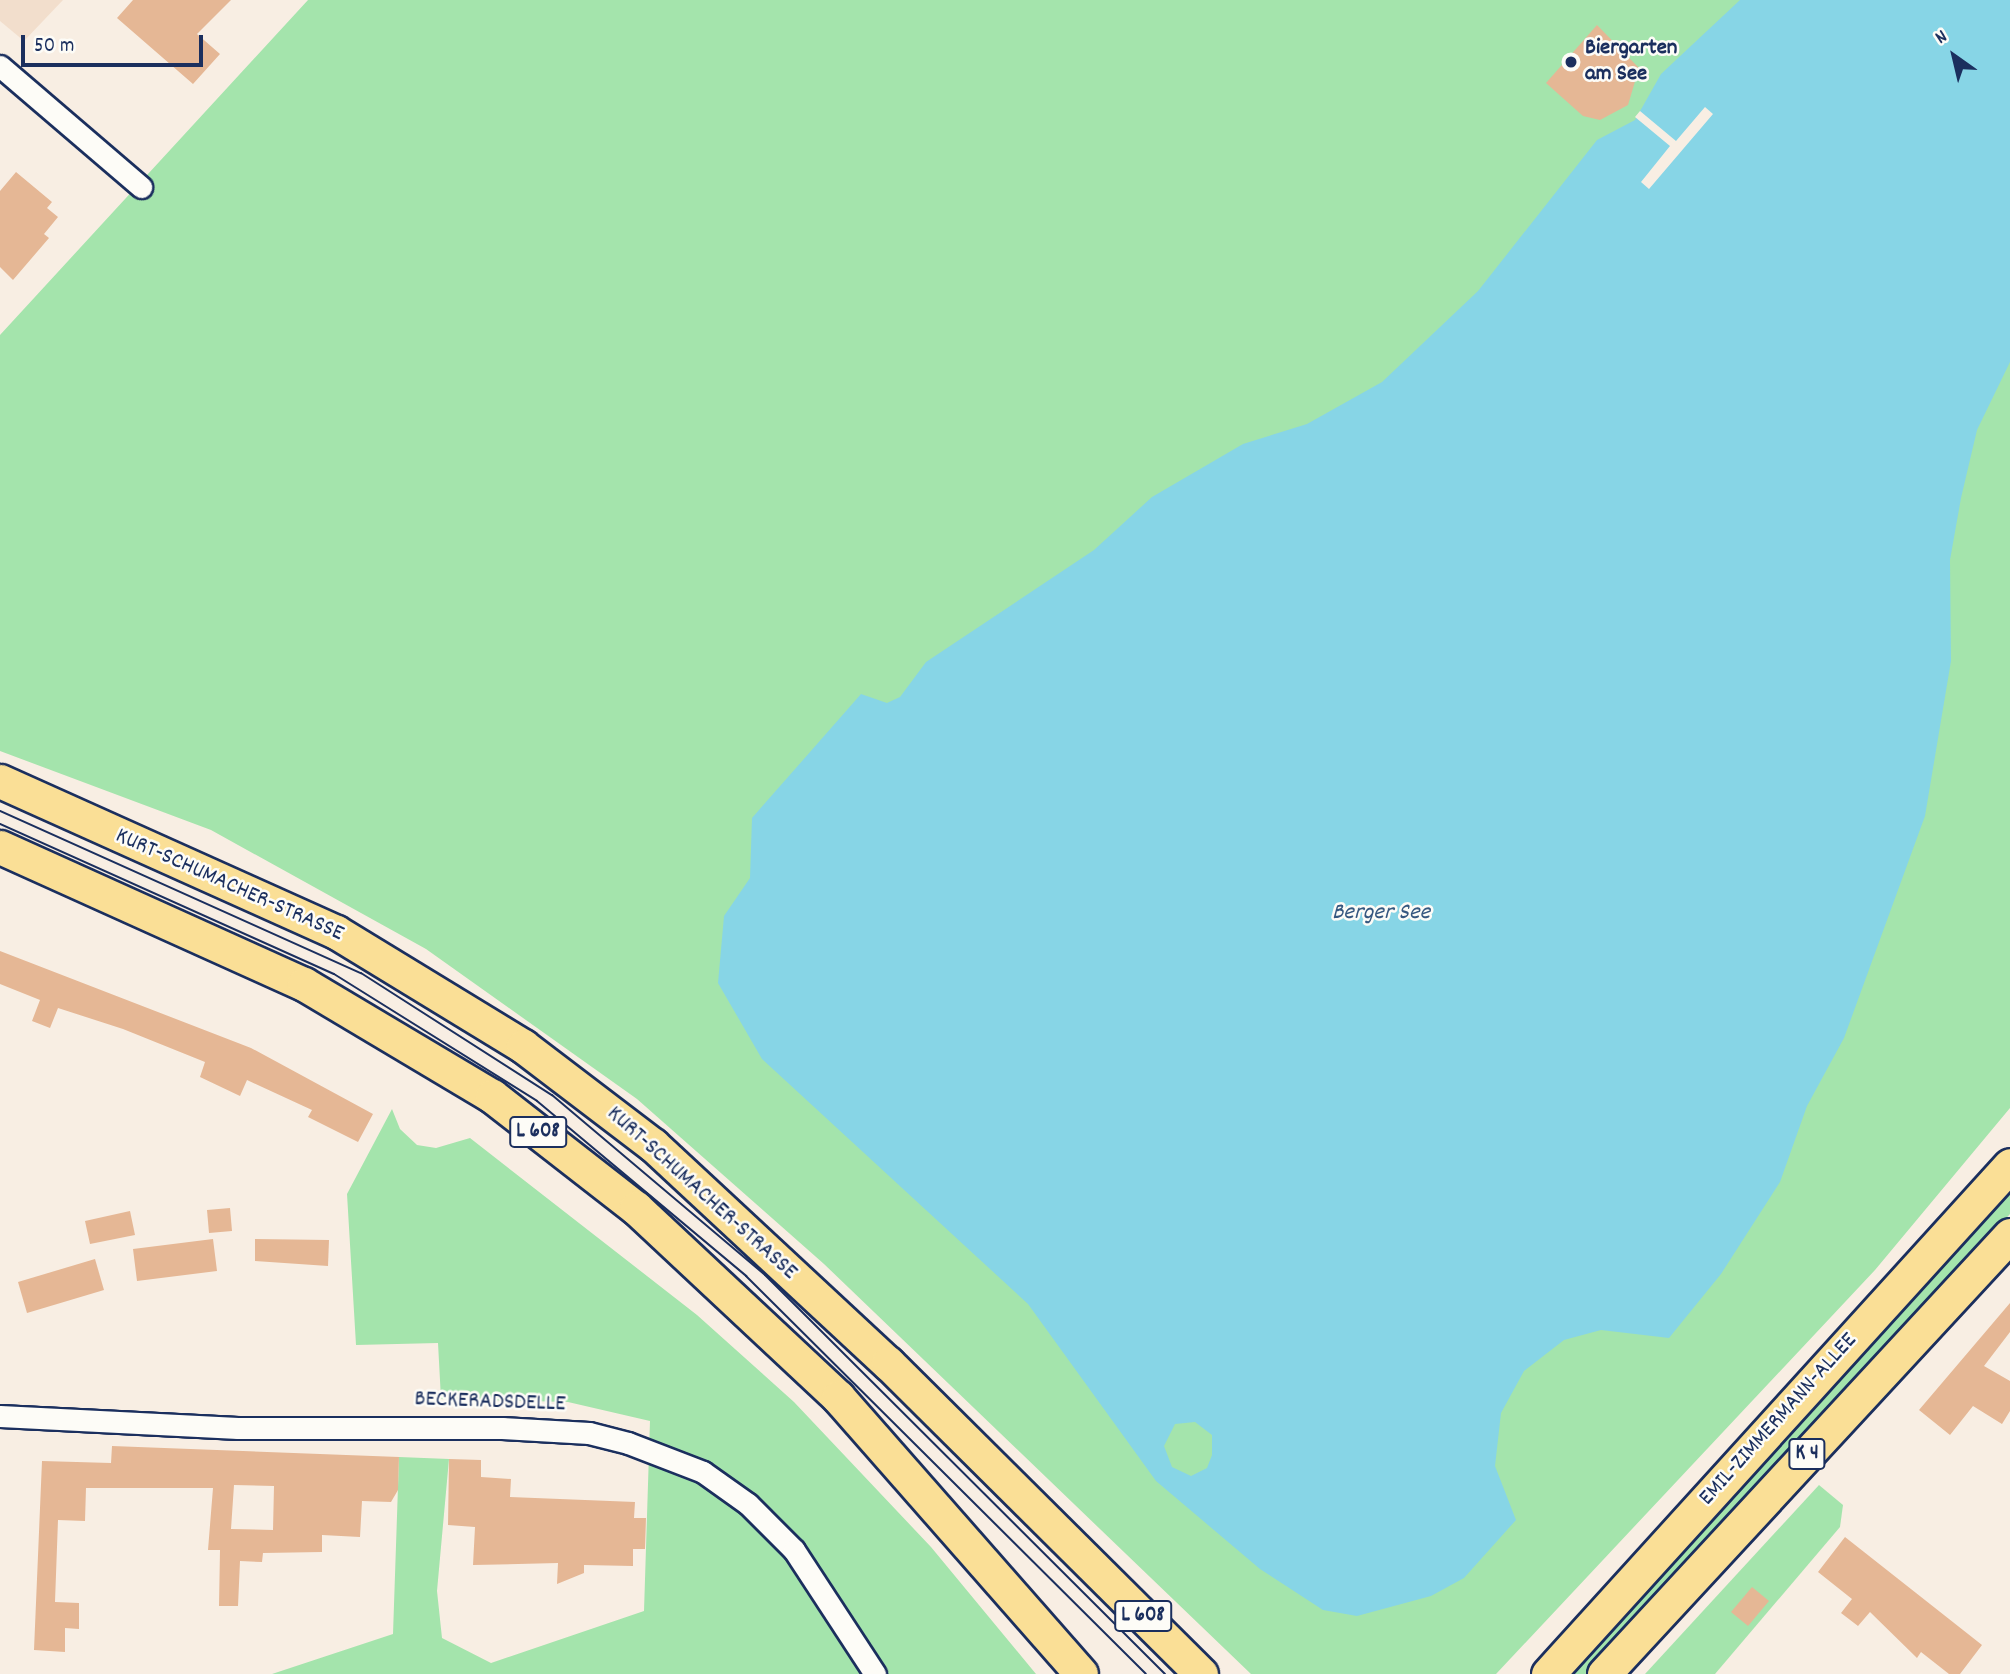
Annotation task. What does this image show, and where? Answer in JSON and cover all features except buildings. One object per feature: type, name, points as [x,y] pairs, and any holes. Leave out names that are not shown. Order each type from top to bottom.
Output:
[{"type":"main road","name":"KURT-SCHUMACHER-STRASSE","points":[[0,781],[336,932],[523,1046],[684,1173],[888,1363],[1201,1674]]},
{"type":"main road","name":"L 608","points":[[0,847],[304,984],[492,1096],[636,1208],[838,1397],[1081,1674]]},
{"type":"main road","name":"EMIL-ZIMMERMANN-ALLEE","points":[[1548,1674],[2010,1165]]},
{"type":"main road","name":"EMIL-ZIMMERMANN-ALLEE","points":[[1604,1674],[2010,1235]]},
{"type":"street","points":[[0,66],[141,187]]},
{"type":"street","name":"BECKERADSDELLE","points":[[0,1416],[238,1427],[502,1427],[589,1433],[628,1443],[703,1472],[748,1504],[803,1562],[875,1674]]},
{"type":"shaded area","points":[[0,0],[63,0],[24,41],[0,21]]},
{"type":"green space","points":[[308,0],[2010,0],[2010,1108],[1875,1270],[1496,1674],[1251,1674],[824,1264],[637,1099],[426,949],[211,830],[0,751],[0,335]]},
{"type":"green space","points":[[392,1109],[400,1129],[417,1145],[436,1148],[470,1138],[697,1315],[794,1402],[931,1547],[1036,1674],[272,1674],[393,1634],[399,1457],[449,1459],[437,1591],[442,1638],[491,1663],[644,1611],[650,1421],[568,1402],[441,1399],[438,1343],[356,1345],[347,1194]]},
{"type":"green space","points":[[2010,1186],[2010,1214],[1588,1674],[1573,1674]]},
{"type":"green space","points":[[1819,1485],[1843,1505],[1840,1527],[1715,1674],[1645,1674]]},
{"type":"water","name":"Berger See","points":[[1740,0],[2010,0],[2010,362],[1977,430],[1961,498],[1950,560],[1951,661],[1925,816],[1844,1038],[1807,1106],[1780,1182],[1721,1274],[1669,1338],[1601,1330],[1564,1340],[1524,1371],[1501,1413],[1495,1466],[1516,1520],[1464,1578],[1431,1596],[1357,1616],[1323,1610],[1260,1569],[1156,1481],[1028,1304],[762,1059],[718,983],[724,916],[750,878],[752,818],[861,694],[887,703],[900,697],[926,662],[1094,550],[1152,497],[1243,444],[1307,424],[1382,382],[1478,291],[1597,140],[1635,120],[1661,74]],"holes":[[[1195,1422],[1212,1435],[1212,1455],[1207,1468],[1191,1476],[1172,1467],[1164,1446],[1175,1424]]]},
{"type":"pier","points":[[1705,107],[1713,114],[1649,189],[1641,182],[1670,146],[1635,117],[1640,111],[1676,141]]},
{"type":"tram line","points":[[0,811],[361,973],[552,1095],[765,1275],[1165,1674]]},
{"type":"tram line","points":[[0,824],[334,974],[537,1101],[746,1276],[1146,1674]]},
{"type":"place","name":"Biergarten am See","points":[[1571,62]]}]
